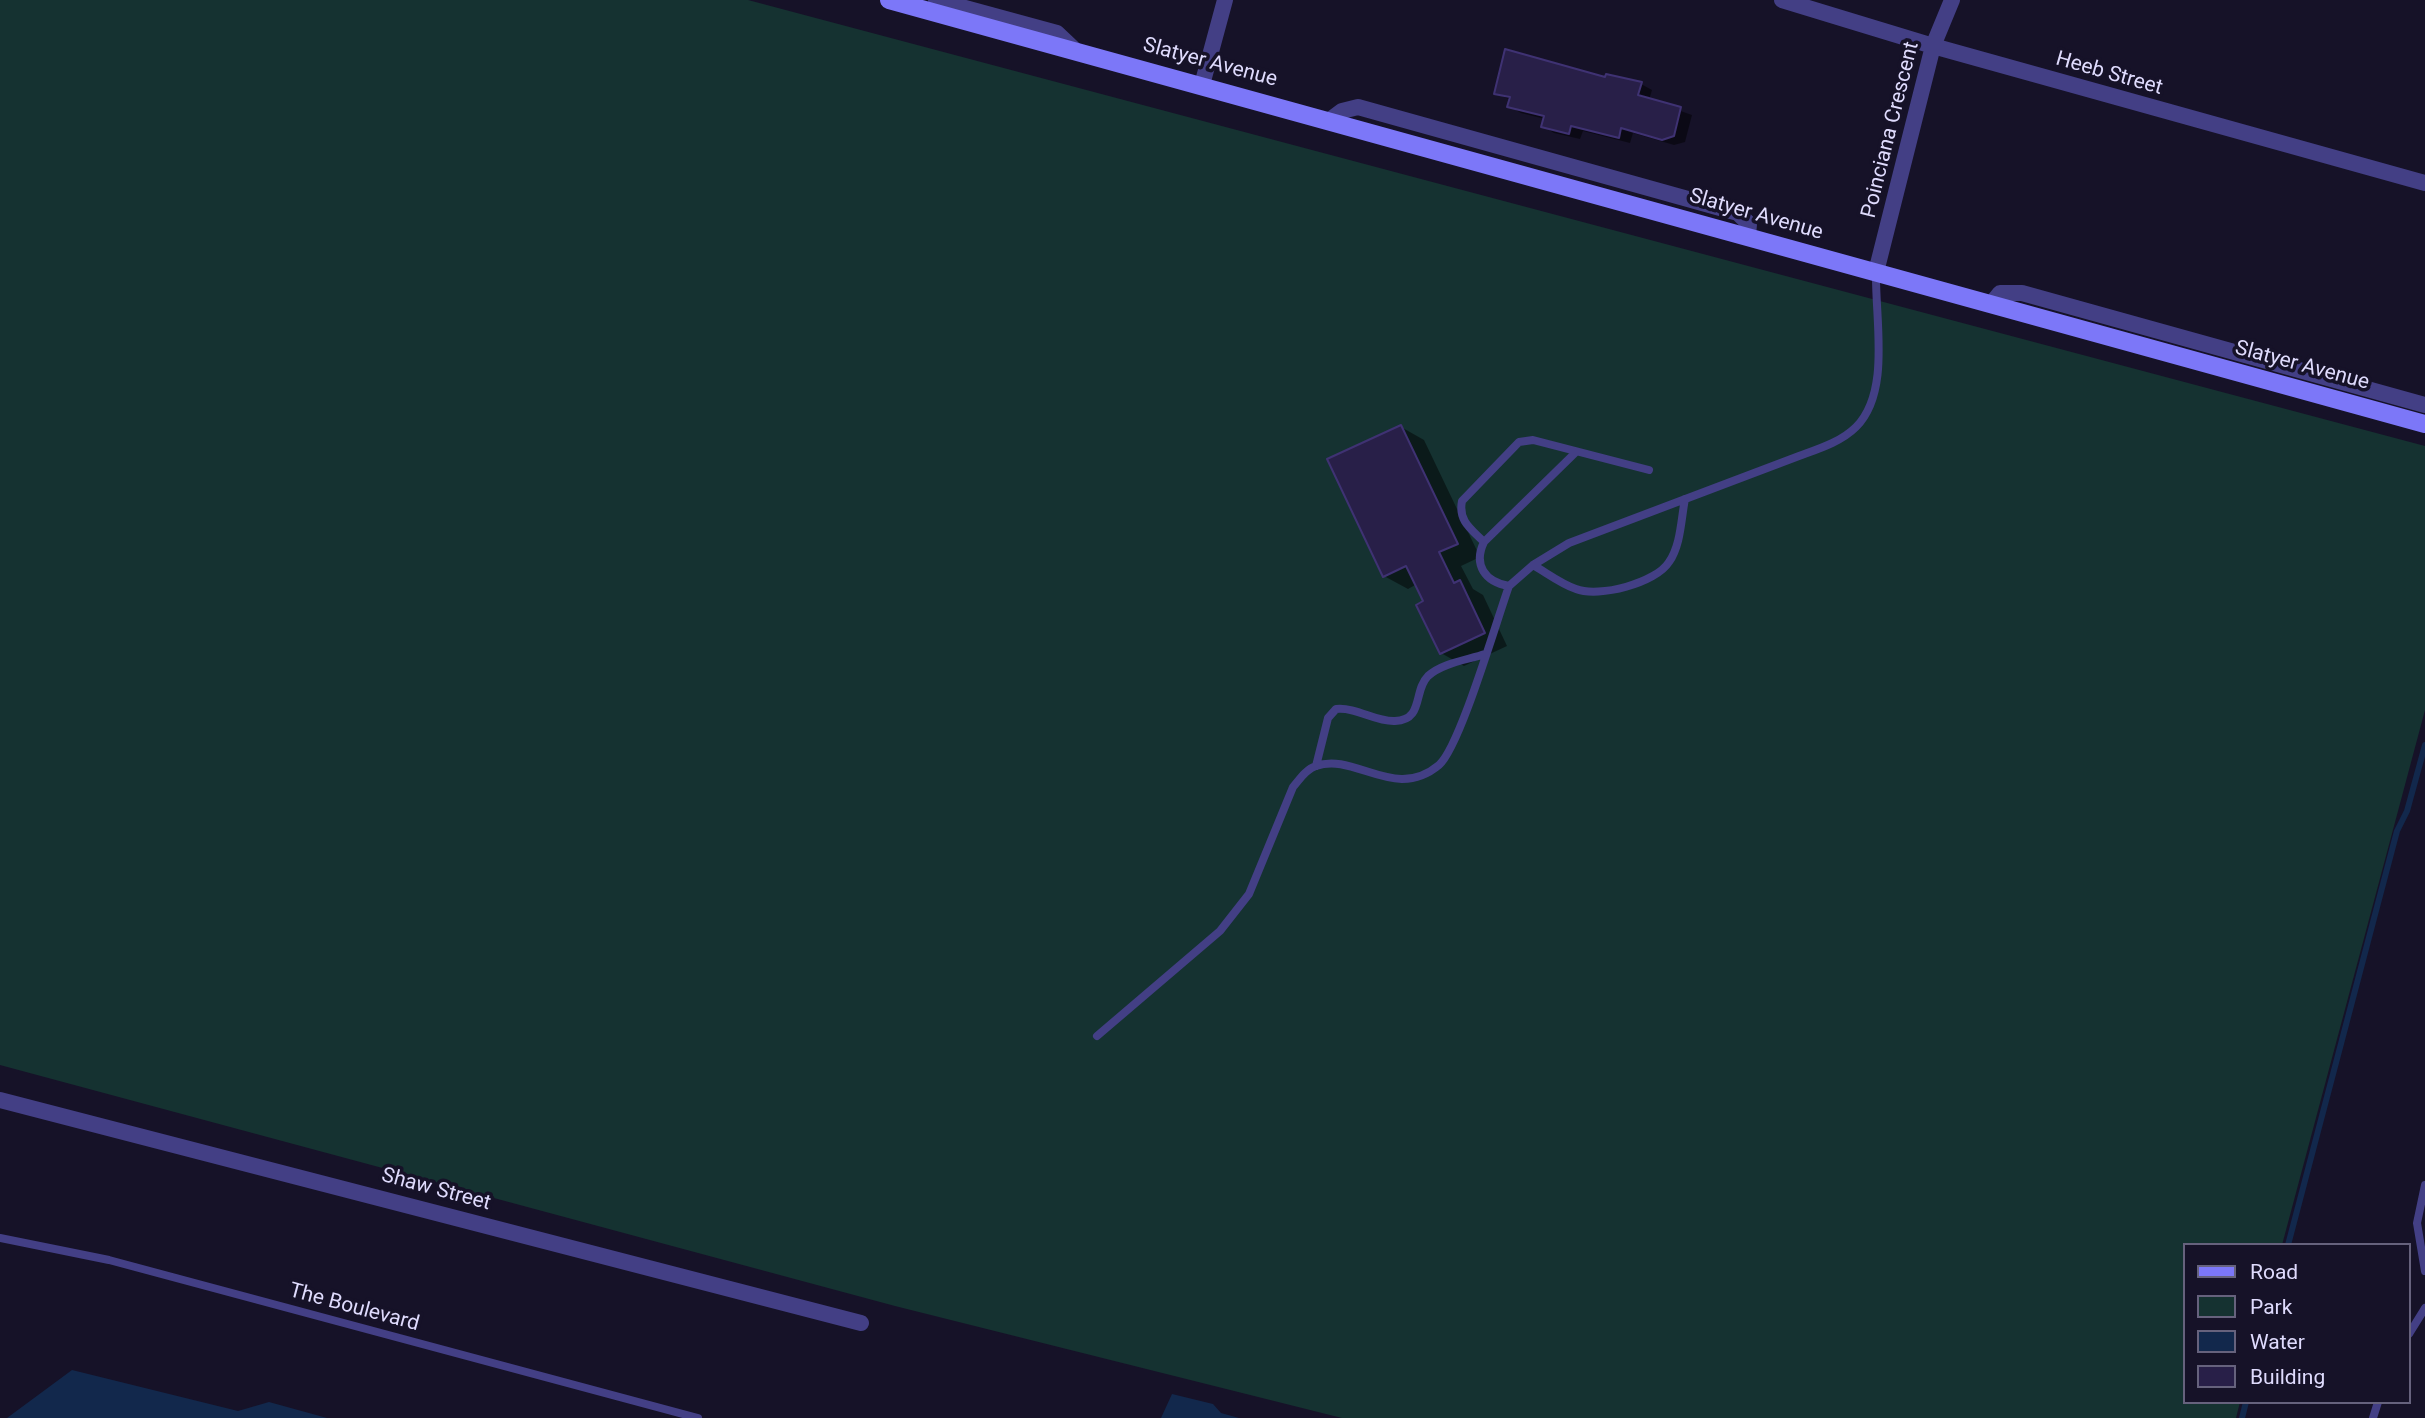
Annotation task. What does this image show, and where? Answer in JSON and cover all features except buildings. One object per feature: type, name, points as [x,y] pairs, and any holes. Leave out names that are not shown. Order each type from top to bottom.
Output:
[{"type":"main road","name":"Slatyer Avenue","points":[[889,0],[2425,424]]},
{"type":"street","name":"Slatyer Avenue","points":[[936,0],[1056,33],[1075,50]]},
{"type":"street","points":[[1202,85],[1225,0]]},
{"type":"street","name":"Heeb Street","points":[[1782,0],[1933,46],[2425,183]]},
{"type":"street","name":"Poinciana Crescent","points":[[1876,272],[1933,46],[1952,0]]},
{"type":"street","points":[[1992,304],[2000,293],[2022,293],[2425,405]]},
{"type":"street","name":"Shaw Street","points":[[0,1100],[861,1323]]},
{"type":"lane","points":[[1316,765],[1336,764],[1391,778],[1419,777],[1441,763],[1456,738],[1509,586],[1533,565],[1569,543],[1834,442],[1855,428],[1872,407],[1879,378],[1876,272]]},
{"type":"lane","points":[[1484,542],[1464,521],[1460,512],[1462,501],[1519,442],[1533,440],[1649,470]]},
{"type":"lane","points":[[1509,586],[1497,584],[1486,577],[1480,566],[1479,554],[1484,542],[1576,452]]},
{"type":"lane","points":[[1533,565],[1577,590],[1602,593],[1654,577],[1670,562],[1678,540],[1685,499]]},
{"type":"lane","points":[[1097,1037],[1220,932],[1249,894],[1293,787],[1316,765],[1328,718],[1336,709],[1348,708],[1394,721],[1409,718],[1417,709],[1426,678],[1438,669],[1485,654]]},
{"type":"lane","points":[[2425,1185],[2417,1223],[2425,1271]]},
{"type":"lane","name":"The Boulevard","points":[[0,1238],[109,1260],[698,1418]]},
{"type":"lane","points":[[2411,1331],[2425,1308]]},
{"type":"green space","points":[[0,0],[748,0],[2425,446],[2425,710],[2283,1243],[2184,1243],[2184,1404],[2240,1404],[2236,1418],[1342,1418],[895,1306],[0,1065]]},
{"type":"water","points":[[72,1370],[238,1411],[269,1402],[327,1418],[7,1418]]},
{"type":"water","points":[[1172,1394],[1213,1404],[1221,1413],[1239,1418],[1161,1418]]},
{"type":"waterway","points":[[2289,1243],[2397,831],[2407,811],[2425,745]]},
{"type":"waterway","points":[[2242,1418],[2246,1404]]}]
